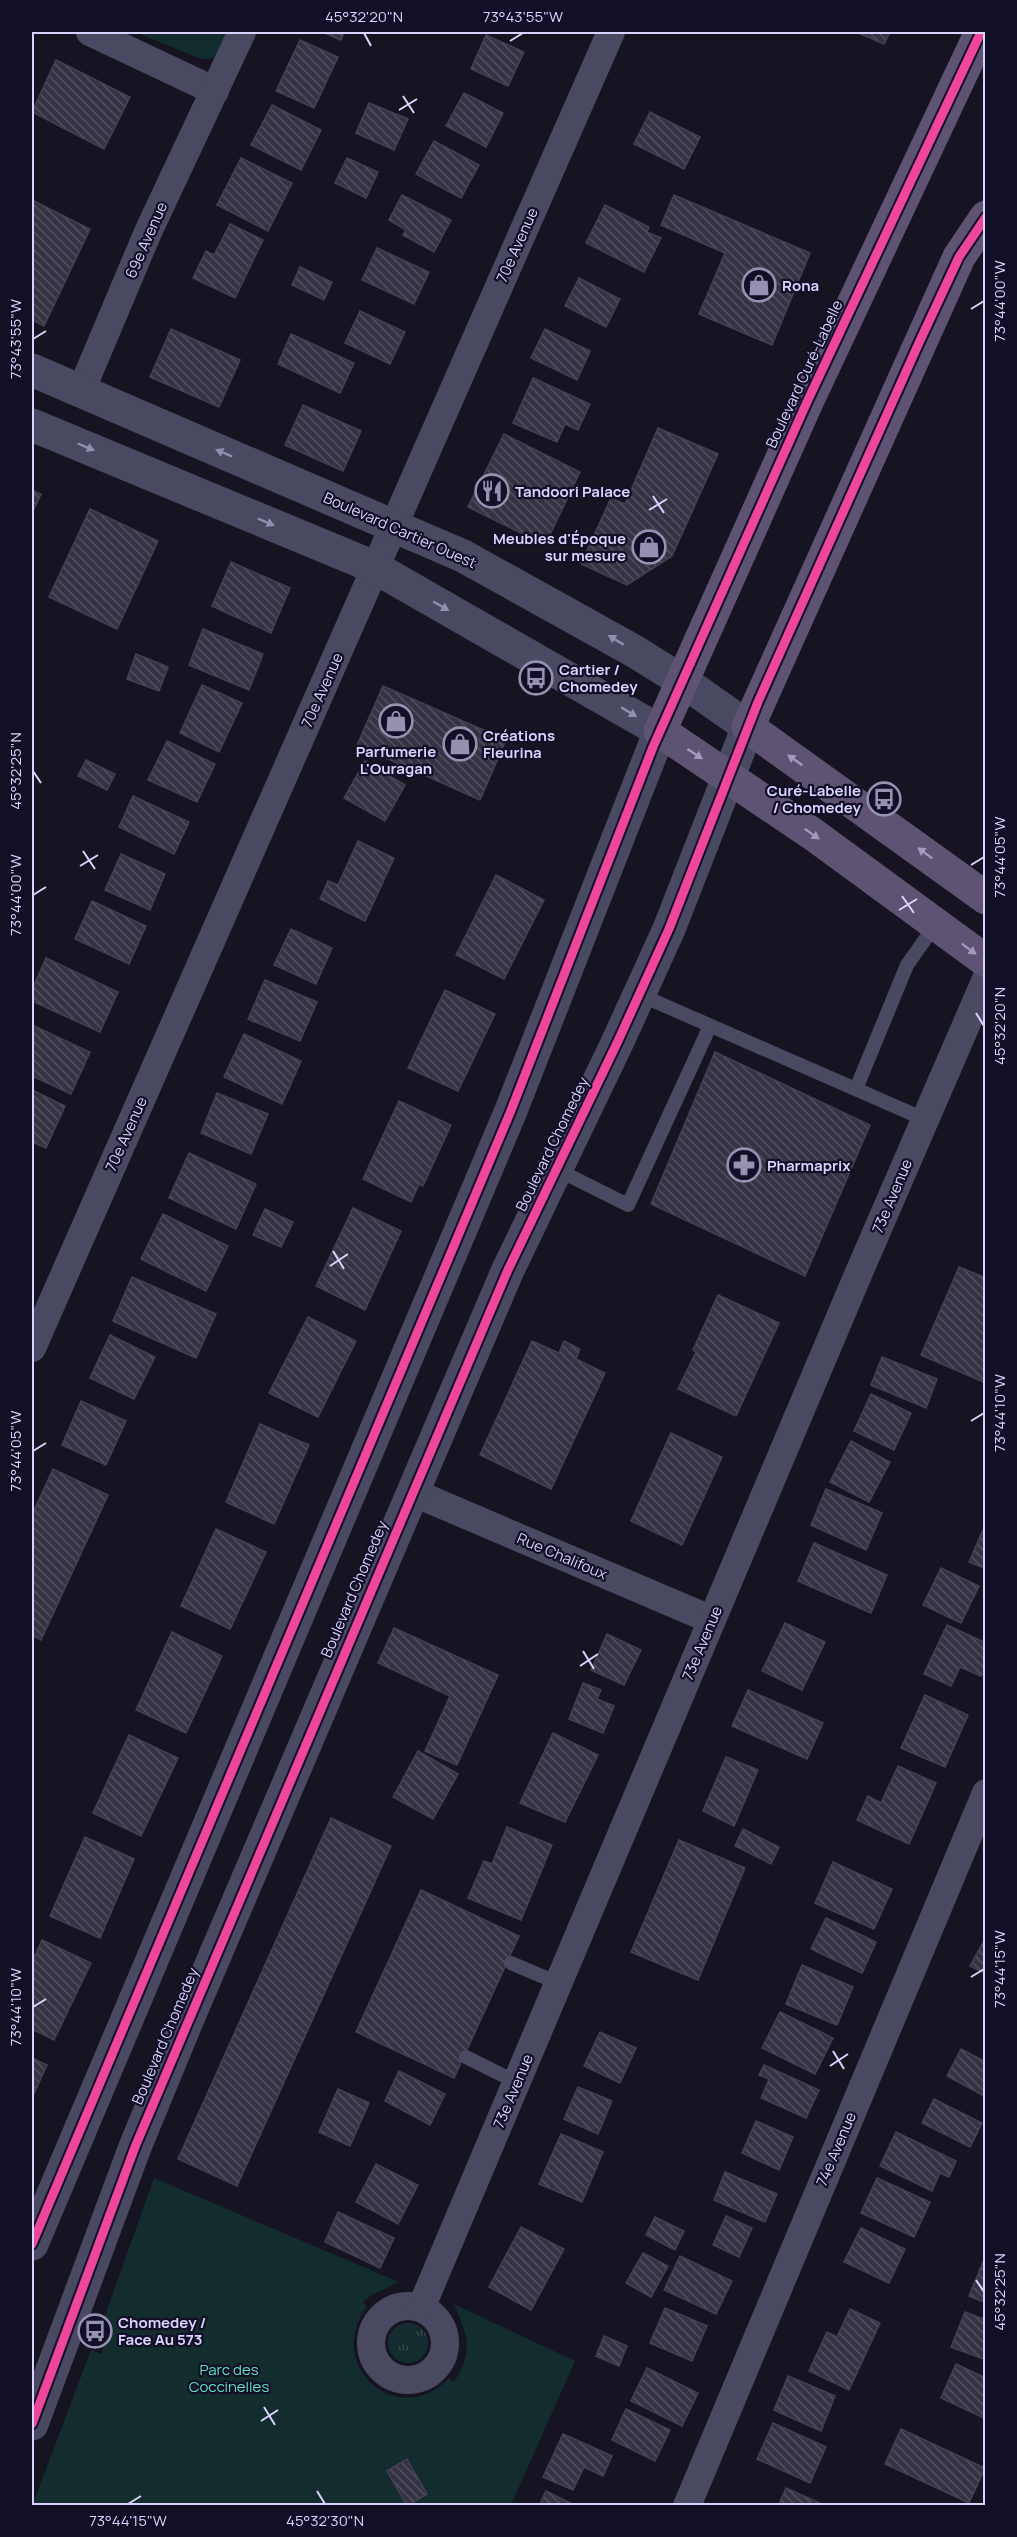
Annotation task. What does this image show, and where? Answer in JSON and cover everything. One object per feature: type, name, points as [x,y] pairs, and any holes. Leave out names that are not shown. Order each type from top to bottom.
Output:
[{"type":"main road","name":"Boulevard Curé-Labelle","points":[[660,731],[684,682],[807,402],[981,32]]},
{"type":"main road","points":[[986,217],[955,267],[748,727],[986,898]]},
{"type":"main road","points":[[660,731],[729,776],[986,962]]},
{"type":"street","points":[[90,32],[215,91]]},
{"type":"street","name":"69e Avenue","points":[[81,391],[148,232],[242,32]]},
{"type":"street","name":"70e Avenue","points":[[32,1347],[611,32]]},
{"type":"street","name":"Boulevard Cartier Ouest","points":[[32,370],[463,556],[513,582],[684,682],[748,727]]},
{"type":"street","points":[[32,425],[374,567],[660,731],[510,1113],[32,2244]]},
{"type":"street","points":[[729,776],[748,727]]},
{"type":"street","name":"Boulevard Chomedey","points":[[32,2424],[135,2147],[412,1492],[507,1272],[618,1041],[690,880],[729,776]]},
{"type":"street","name":"73e Avenue","points":[[421,2308],[924,1119],[986,979]]},
{"type":"street","name":"Rue Chalifoux","points":[[412,1492],[712,1620]]},
{"type":"street","name":"74e Avenue","points":[[687,2505],[986,1793]]},
{"type":"lane","points":[[856,1089],[907,965],[936,924]]},
{"type":"lane","points":[[638,994],[924,1119]]},
{"type":"lane","points":[[556,1169],[628,1205],[710,1026]]},
{"type":"lane","points":[[511,1963],[558,1983]]},
{"type":"lane","points":[[466,2057],[516,2082]]},
{"type":"green space","points":[[135,32],[235,32],[217,58],[201,59]]},
{"type":"green space","name":"Parc des Coccinelles","points":[[154,2178],[399,2282],[370,2296],[363,2302],[367,2307],[356,2329],[354,2350],[360,2369],[372,2384],[389,2394],[408,2398],[429,2393],[449,2378],[454,2382],[464,2361],[467,2343],[454,2304],[575,2361],[511,2505],[32,2506],[91,2350],[101,2354],[107,2336],[99,2332]]},
{"type":"green space","points":[[408,2323],[416,2324],[422,2329],[427,2335],[427,2351],[422,2357],[416,2362],[408,2363],[400,2362],[394,2357],[389,2351],[388,2343],[389,2335],[394,2329],[400,2324]]},
{"type":"building","points":[[322,32],[344,32],[341,40]]},
{"type":"building","points":[[856,32],[890,32],[884,44]]},
{"type":"building","points":[[486,35],[524,52],[508,86],[471,69]]},
{"type":"building","points":[[300,40],[338,57],[314,108],[276,91]]},
{"type":"building","points":[[56,60],[130,97],[104,149],[32,112]]},
{"type":"building","points":[[464,93],[503,113],[486,147],[446,126]]},
{"type":"building","points":[[369,103],[408,119],[394,150],[356,133]]},
{"type":"building","points":[[272,105],[321,130],[301,170],[251,145]]},
{"type":"building","points":[[650,112],[700,137],[684,169],[634,144]]},
{"type":"building","points":[[434,141],[479,165],[461,198],[416,174]]},
{"type":"building","points":[[241,158],[292,183],[268,231],[217,205]]},
{"type":"building","points":[[347,158],[378,172],[366,198],[335,183]]},
{"type":"building","points":[[402,195],[451,220],[434,252],[403,235],[406,230],[389,220]]},
{"type":"building","points":[[674,195],[810,253],[772,345],[699,314],[725,253],[661,225]]},
{"type":"building","points":[[32,200],[90,229],[44,326],[32,320]]},
{"type":"building","points":[[605,205],[649,227],[647,232],[661,238],[644,272],[586,243]]},
{"type":"building","points":[[230,224],[263,240],[235,298],[193,278],[206,251],[214,255]]},
{"type":"building","points":[[377,248],[429,272],[414,304],[362,280]]},
{"type":"building","points":[[300,267],[332,282],[324,300],[292,285]]},
{"type":"building","points":[[579,278],[620,299],[606,327],[565,306]]},
{"type":"building","points":[[360,311],[405,332],[390,364],[345,343]]},
{"type":"building","points":[[171,329],[240,360],[219,407],[150,377]]},
{"type":"building","points":[[545,329],[590,351],[577,380],[531,358]]},
{"type":"building","points":[[291,334],[354,363],[340,393],[278,364]]},
{"type":"building","points":[[533,378],[590,404],[578,430],[565,424],[557,442],[513,423]]},
{"type":"building","points":[[303,405],[361,431],[343,471],[285,445]]},
{"type":"building","points":[[658,428],[718,454],[672,556],[627,585],[581,564],[611,498],[625,504]]},
{"type":"building","points":[[504,434],[580,472],[545,545],[468,507]]},
{"type":"building","points":[[32,490],[41,494],[32,513]]},
{"type":"building","points":[[90,509],[158,541],[117,629],[49,597]]},
{"type":"building","points":[[231,562],[290,588],[271,633],[212,606]]},
{"type":"building","points":[[203,629],[263,654],[249,690],[189,665]]},
{"type":"building","points":[[136,654],[168,667],[159,691],[127,679]]},
{"type":"building","points":[[202,685],[242,703],[219,752],[180,733]]},
{"type":"building","points":[[383,686],[506,740],[480,800],[357,745]]},
{"type":"building","points":[[167,741],[215,764],[197,802],[148,780]]},
{"type":"building","points":[[86,760],[115,774],[107,790],[78,776]]},
{"type":"building","points":[[365,761],[405,785],[385,821],[344,798]]},
{"type":"building","points":[[133,796],[189,822],[174,854],[119,827]]},
{"type":"building","points":[[358,841],[394,858],[365,921],[320,899],[328,881],[338,885]]},
{"type":"building","points":[[121,854],[165,874],[150,910],[105,890]]},
{"type":"building","points":[[496,875],[544,900],[504,979],[456,955]]},
{"type":"building","points":[[92,901],[146,926],[129,964],[75,939]]},
{"type":"building","points":[[291,929],[332,948],[316,984],[274,965]]},
{"type":"building","points":[[46,958],[118,992],[100,1032],[32,1001],[32,990]]},
{"type":"building","points":[[265,980],[317,1002],[300,1041],[248,1019]]},
{"type":"building","points":[[445,990],[495,1014],[458,1091],[408,1068]]},
{"type":"building","points":[[32,1025],[90,1052],[71,1094],[32,1076]]},
{"type":"building","points":[[244,1034],[301,1061],[282,1104],[224,1077]]},
{"type":"building","points":[[715,1052],[870,1125],[805,1276],[651,1204]]},
{"type":"building","points":[[32,1090],[65,1106],[46,1148],[32,1142]]},
{"type":"building","points":[[217,1093],[268,1114],[251,1154],[201,1133]]},
{"type":"building","points":[[399,1101],[451,1125],[423,1186],[419,1184],[411,1202],[363,1179]]},
{"type":"building","points":[[189,1153],[256,1184],[236,1229],[169,1198]]},
{"type":"building","points":[[353,1208],[401,1231],[365,1310],[316,1286]]},
{"type":"building","points":[[265,1209],[293,1222],[281,1247],[253,1235]]},
{"type":"building","points":[[163,1214],[228,1246],[206,1291],[141,1259]]},
{"type":"building","points":[[959,1267],[986,1278],[986,1383],[921,1355]]},
{"type":"building","points":[[132,1277],[216,1314],[196,1358],[113,1321]]},
{"type":"building","points":[[718,1295],[779,1323],[736,1416],[678,1389],[696,1352],[693,1350]]},
{"type":"building","points":[[308,1317],[356,1341],[318,1417],[269,1393]]},
{"type":"building","points":[[110,1335],[155,1357],[134,1399],[90,1378]]},
{"type":"building","points":[[532,1341],[559,1353],[564,1341],[580,1349],[576,1359],[605,1373],[551,1489],[480,1455]]},
{"type":"building","points":[[882,1357],[937,1379],[926,1408],[871,1385]]},
{"type":"building","points":[[871,1394],[911,1413],[894,1450],[854,1431]]},
{"type":"building","points":[[81,1401],[126,1421],[106,1465],[62,1445]]},
{"type":"building","points":[[260,1424],[309,1445],[274,1524],[226,1502]]},
{"type":"building","points":[[671,1433],[722,1457],[682,1545],[631,1521]]},
{"type":"building","points":[[851,1441],[890,1462],[869,1502],[830,1482]]},
{"type":"building","points":[[53,1469],[108,1495],[41,1640],[32,1635],[32,1515]]},
{"type":"building","points":[[826,1489],[882,1513],[866,1550],[811,1525]]},
{"type":"building","points":[[986,1523],[986,1569],[969,1562]]},
{"type":"building","points":[[216,1529],[266,1552],[230,1629],[181,1606]]},
{"type":"building","points":[[814,1543],[887,1575],[871,1613],[798,1581]]},
{"type":"building","points":[[941,1568],[979,1586],[961,1623],[923,1605]]},
{"type":"building","points":[[785,1623],[825,1642],[802,1690],[762,1671]]},
{"type":"building","points":[[947,1625],[986,1643],[986,1667],[981,1676],[960,1667],[951,1686],[924,1674]]},
{"type":"building","points":[[394,1628],[498,1675],[457,1765],[425,1751],[450,1696],[378,1663]]},
{"type":"building","points":[[172,1632],[222,1656],[186,1733],[136,1710]]},
{"type":"building","points":[[607,1634],[641,1650],[624,1685],[591,1670]]},
{"type":"building","points":[[583,1683],[601,1690],[597,1699],[614,1706],[603,1733],[569,1719]]},
{"type":"building","points":[[748,1690],[823,1723],[807,1759],[732,1726]]},
{"type":"building","points":[[925,1695],[968,1715],[945,1767],[901,1748]]},
{"type":"building","points":[[553,1733],[598,1755],[565,1822],[520,1803]]},
{"type":"building","points":[[129,1735],[178,1758],[141,1836],[93,1813]]},
{"type":"building","points":[[418,1751],[458,1774],[433,1819],[393,1797]]},
{"type":"building","points":[[726,1757],[758,1770],[734,1826],[703,1811]]},
{"type":"building","points":[[898,1766],[936,1783],[909,1844],[857,1820],[868,1796],[881,1803]]},
{"type":"building","points":[[331,1818],[391,1846],[237,2186],[178,2159]]},
{"type":"building","points":[[507,1827],[552,1845],[521,1920],[468,1898],[484,1861],[492,1864]]},
{"type":"building","points":[[743,1829],[779,1847],[771,1864],[735,1846]]},
{"type":"building","points":[[85,1837],[134,1859],[100,1938],[50,1916]]},
{"type":"building","points":[[679,1840],[745,1868],[698,1980],[631,1952]]},
{"type":"building","points":[[833,1862],[892,1889],[874,1929],[815,1903]]},
{"type":"building","points":[[421,1890],[519,1936],[454,2078],[356,2032]]},
{"type":"building","points":[[826,1918],[876,1942],[862,1973],[811,1949]]},
{"type":"building","points":[[986,1937],[986,1974],[970,1966]]},
{"type":"building","points":[[42,1940],[91,1963],[54,2040],[32,2029],[32,1962]]},
{"type":"building","points":[[802,1965],[853,1987],[837,2025],[786,2004]]},
{"type":"building","points":[[780,2012],[833,2038],[815,2074],[762,2048]]},
{"type":"building","points":[[600,2032],[636,2048],[620,2083],[584,2066]]},
{"type":"building","points":[[961,2049],[986,2062],[986,2097],[947,2076]]},
{"type":"building","points":[[32,2058],[47,2065],[32,2098]]},
{"type":"building","points":[[764,2065],[819,2090],[806,2118],[761,2098],[769,2079],[759,2075]]},
{"type":"building","points":[[399,2071],[445,2094],[430,2125],[385,2101]]},
{"type":"building","points":[[578,2087],[612,2101],[598,2134],[564,2119]]},
{"type":"building","points":[[338,2089],[369,2103],[350,2146],[319,2132]]},
{"type":"building","points":[[934,2099],[982,2123],[970,2147],[922,2123]]},
{"type":"building","points":[[756,2121],[793,2137],[779,2170],[742,2153]]},
{"type":"building","points":[[896,2132],[956,2161],[949,2177],[940,2173],[932,2191],[880,2166]]},
{"type":"building","points":[[561,2134],[603,2152],[582,2202],[539,2184]]},
{"type":"building","points":[[376,2164],[418,2185],[398,2224],[356,2202]]},
{"type":"building","points":[[725,2172],[777,2194],[765,2222],[714,2200]]},
{"type":"building","points":[[877,2178],[930,2202],[914,2237],[861,2213]]},
{"type":"building","points":[[338,2212],[394,2238],[380,2268],[325,2242]]},
{"type":"building","points":[[726,2216],[752,2228],[739,2257],[713,2245]]},
{"type":"building","points":[[655,2217],[684,2231],[675,2250],[646,2235]]},
{"type":"building","points":[[521,2227],[564,2249],[531,2310],[489,2287]]},
{"type":"building","points":[[861,2228],[905,2249],[889,2283],[844,2262]]},
{"type":"building","points":[[643,2253],[668,2266],[651,2297],[626,2283]]},
{"type":"building","points":[[680,2256],[732,2281],[716,2314],[664,2290]]},
{"type":"building","points":[[983,2262],[986,2263],[986,2303],[969,2296]]},
{"type":"building","points":[[665,2308],[707,2326],[692,2361],[650,2343]]},
{"type":"building","points":[[850,2309],[880,2323],[849,2390],[809,2371],[827,2332],[837,2337]]},
{"type":"building","points":[[965,2312],[986,2320],[986,2360],[951,2347]]},
{"type":"building","points":[[604,2336],[627,2346],[619,2366],[596,2356]]},
{"type":"building","points":[[956,2364],[986,2378],[986,2419],[941,2398]]},
{"type":"building","points":[[647,2368],[698,2393],[682,2426],[631,2401]]},
{"type":"building","points":[[788,2376],[835,2396],[821,2431],[774,2410]]},
{"type":"building","points":[[626,2409],[670,2430],[655,2461],[612,2440]]},
{"type":"building","points":[[773,2423],[826,2447],[810,2483],[757,2459]]},
{"type":"building","points":[[901,2429],[985,2468],[969,2503],[885,2464]]},
{"type":"building","points":[[563,2434],[612,2456],[603,2476],[584,2467],[573,2490],[543,2477]]},
{"type":"building","points":[[407,2459],[427,2494],[407,2506],[387,2471]]},
{"type":"building","points":[[786,2488],[822,2504],[821,2506],[778,2506]]},
{"type":"building","points":[[546,2491],[576,2506],[539,2506]]},
{"type":"cycle path","points":[[32,2244],[510,1113],[653,747],[807,402],[981,32]]},
{"type":"cycle path","points":[[32,2424],[135,2147],[507,1272],[669,929],[758,702],[918,345],[959,257],[986,217]]},
{"type":"place","name":"Rona","points":[[759,285]]},
{"type":"place","name":"Tandoori Palace","points":[[492,491]]},
{"type":"place","name":"Meubles d'Époque sur mesure","points":[[649,547]]},
{"type":"place","name":"Cartier / Chomedey","points":[[536,678]]},
{"type":"place","name":"Parfumerie L'Ouragan","points":[[396,721]]},
{"type":"place","name":"Créations Fleurina","points":[[460,744]]},
{"type":"place","name":"Curé-Labelle / Chomedey","points":[[884,799]]},
{"type":"place","name":"Pharmaprix","points":[[744,1165]]},
{"type":"place","name":"Chomedey / Face Au 573","points":[[95,2331]]}]
